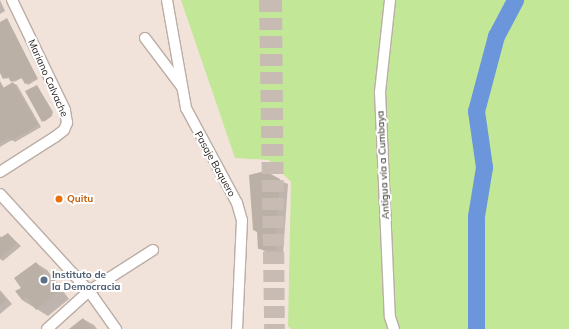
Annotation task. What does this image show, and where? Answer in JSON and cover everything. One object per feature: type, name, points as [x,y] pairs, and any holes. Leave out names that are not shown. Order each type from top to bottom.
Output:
[{"type":"street","name":"Mariano Calvache","points":[[0,172],[55,138],[64,130],[67,123],[65,110],[12,0]]},
{"type":"street","name":"Pasaje Baquero","points":[[168,0],[190,118],[237,204],[242,220],[237,329]]},
{"type":"street","name":"Antigua vía a Cumbaya","points":[[390,0],[380,92],[390,317],[394,329]]},
{"type":"street","points":[[145,38],[184,89]]},
{"type":"street","points":[[0,194],[89,291],[116,329]]},
{"type":"street","points":[[47,329],[89,291],[153,250]]},
{"type":"green space","points":[[181,0],[569,0],[569,329],[291,329],[288,326],[291,182],[269,160],[235,158]]},
{"type":"building","points":[[7,18],[37,78],[25,84],[21,77],[11,82],[8,77],[3,79],[0,73],[0,22]]},
{"type":"building","points":[[0,82],[3,88],[13,82],[38,125],[11,141],[9,138],[0,143]]},
{"type":"building","points":[[37,85],[52,111],[51,116],[42,122],[25,91]]},
{"type":"building","points":[[265,171],[280,179],[275,250],[258,249],[257,232],[253,230],[249,175]]},
{"type":"building","points":[[8,233],[17,243],[0,258],[0,238]]},
{"type":"building","points":[[36,262],[58,292],[36,310],[27,297],[22,300],[15,291],[21,288],[14,278]]},
{"type":"building","points":[[0,293],[6,300],[0,306]]},
{"type":"building","points":[[83,318],[92,329],[69,329]]},
{"type":"waterway","points":[[476,329],[476,216],[484,167],[476,111],[496,36],[515,0]]},
{"type":"tunnel","points":[[265,0],[270,329]]},
{"type":"tunnel","points":[[276,0],[279,329]]},
{"type":"place","name":"Quitu","points":[[59,199]]},
{"type":"place","name":"Instituto de la Democracia","points":[[44,280]]}]
